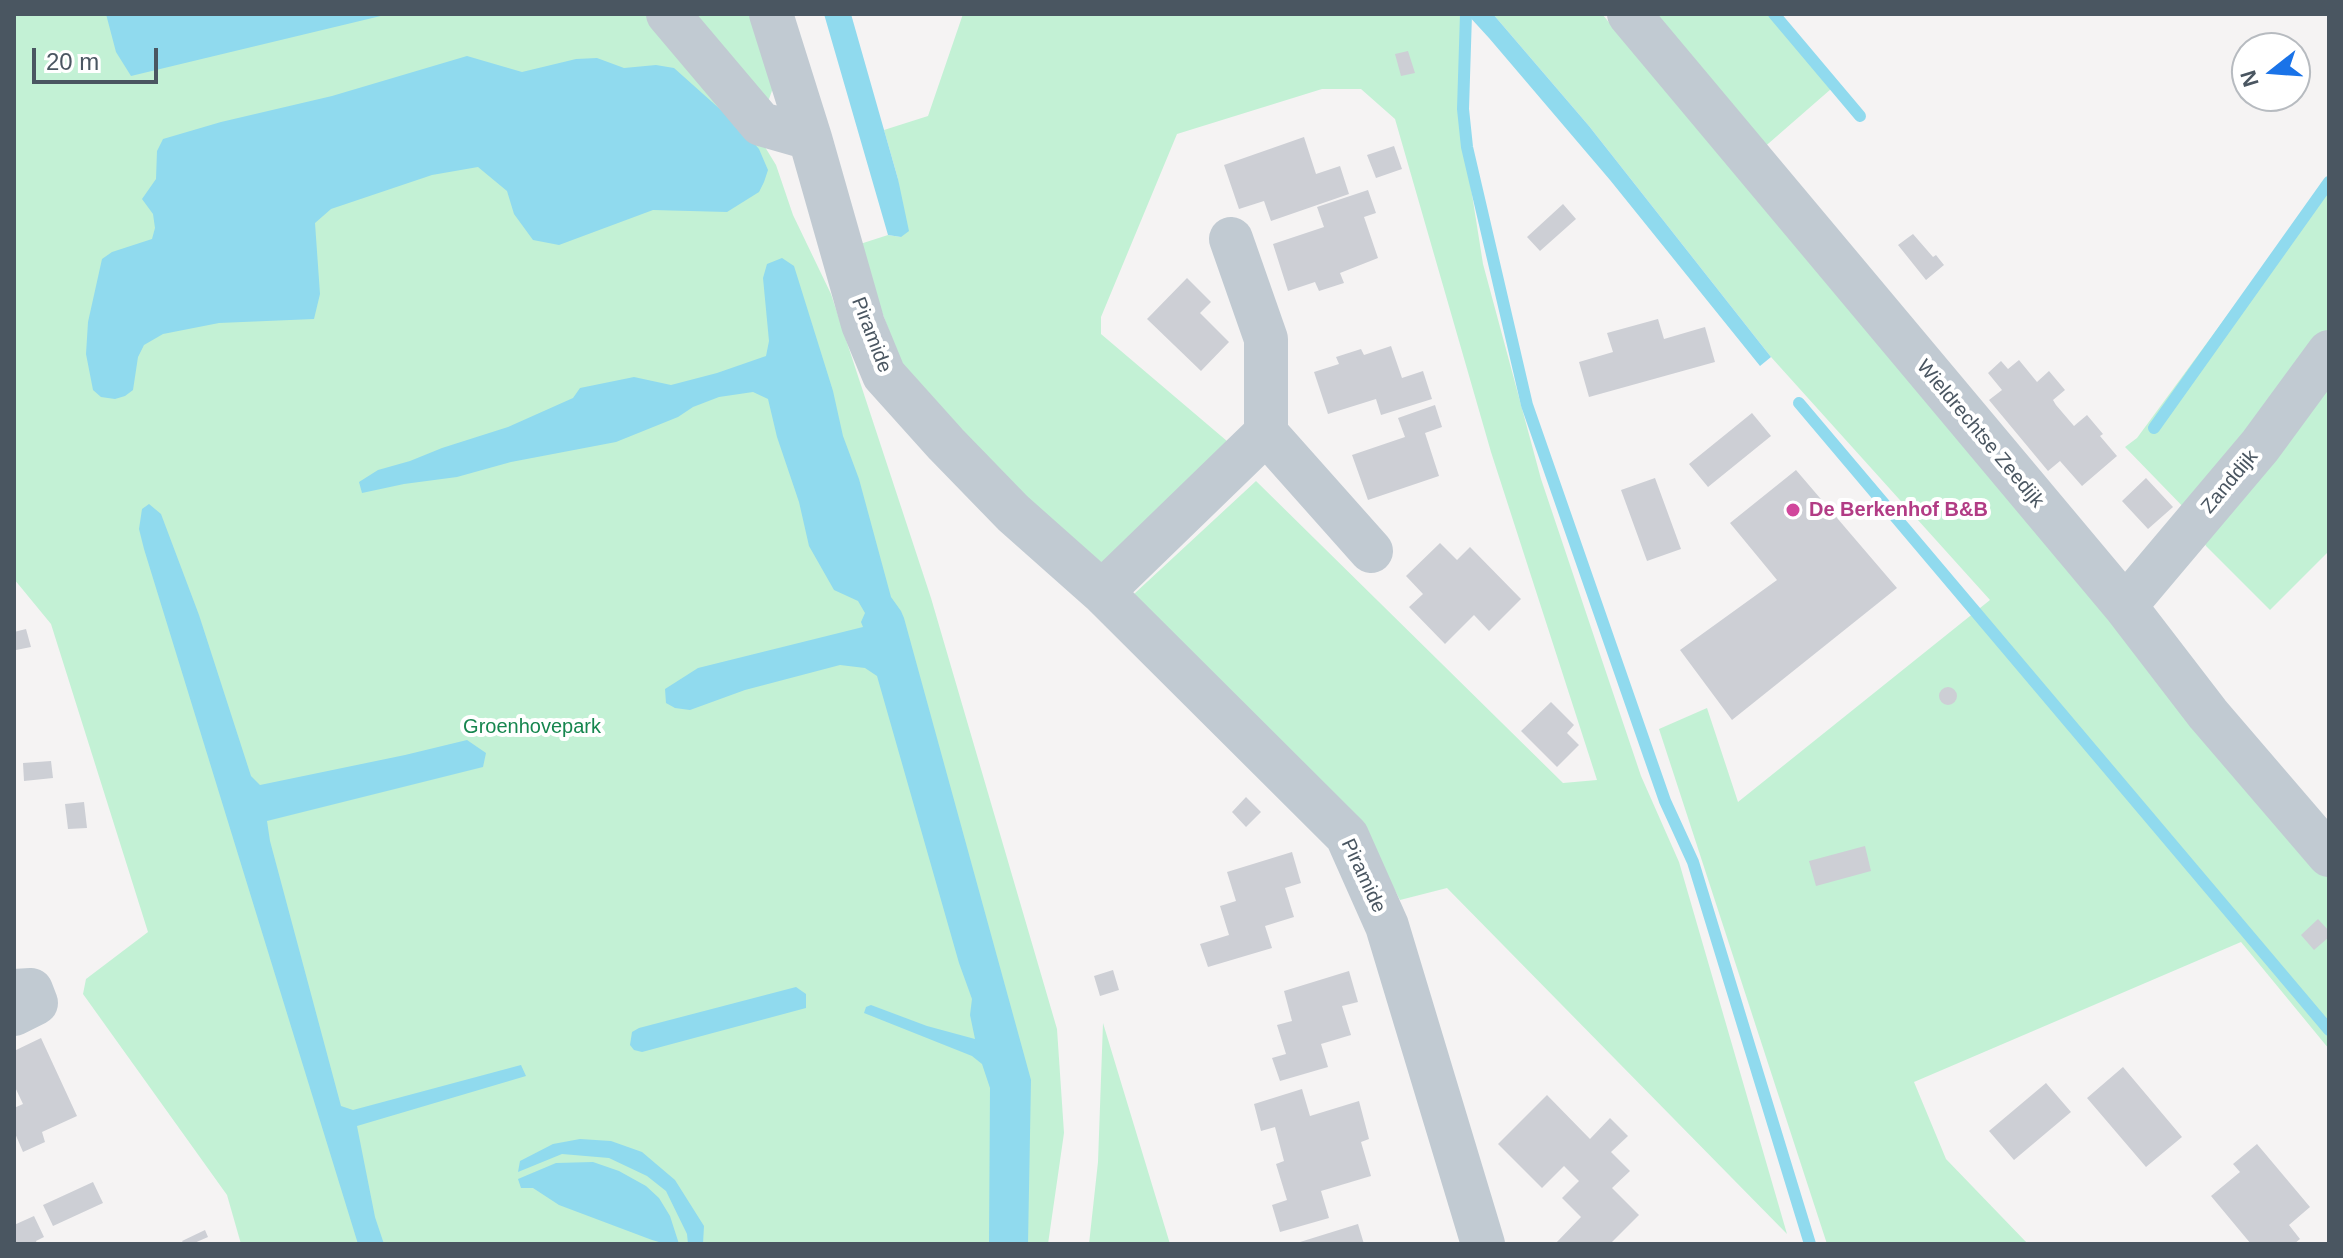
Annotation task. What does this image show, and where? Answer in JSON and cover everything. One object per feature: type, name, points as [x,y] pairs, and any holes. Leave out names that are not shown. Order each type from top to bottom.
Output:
[{"type":"street","points":[[668,14],[761,124],[810,138]]},
{"type":"street","name":"Piramide","points":[[771,14],[863,324],[884,375],[1013,513],[1102,592],[1347,836],[1387,926],[1483,1244]]},
{"type":"street","name":"Wieldrechtse Zeedijk","points":[[1629,14],[2125,606],[2208,714],[2329,855]]},
{"type":"street","points":[[1231,239],[1266,339],[1266,433],[1371,551]]},
{"type":"street","name":"Zanddijk","points":[[2125,606],[2260,446],[2329,352]]},
{"type":"street","points":[[1102,592],[1266,433]]},
{"type":"street","points":[[14,991],[31,990],[36,1003],[14,1014]]},
{"type":"green space","name":"Groenhovepark","points":[[14,14],[661,14],[776,165],[793,215],[831,294],[931,598],[1057,1029],[1064,1133],[1048,1244],[241,1244],[227,1195],[83,994],[86,979],[148,932],[51,624],[14,579]]},
{"type":"green space","points":[[676,14],[750,14],[773,88],[769,99],[763,102]]},
{"type":"green space","points":[[963,14],[1463,14],[1459,112],[1483,264],[1541,479],[1641,776],[1679,862],[1787,1234],[1447,888],[1400,900],[1357,818],[1134,594],[1256,481],[1563,783],[1597,780],[1491,452],[1395,119],[1361,89],[1322,89],[1177,134],[1101,317],[1101,334],[1234,447],[1114,569],[1080,551],[904,371],[857,245],[888,235],[901,237],[898,179],[884,130],[928,116]]},
{"type":"green space","points":[[1493,14],[1602,14],[2329,878],[2329,1049],[2241,942],[1914,1082],[1946,1159],[2028,1244],[1827,1244],[1659,729],[1707,708],[1738,802],[1990,600],[1771,357],[1589,126]]},
{"type":"green space","points":[[1648,14],[1769,14],[1831,89],[1761,150]]},
{"type":"green space","points":[[2329,177],[2329,551],[2270,610],[2206,546],[2190,514],[2125,447],[2137,438]]},
{"type":"green space","points":[[1103,1023],[1170,1244],[1089,1244],[1098,1162]]},
{"type":"water","points":[[106,14],[389,14],[131,76],[116,52]]},
{"type":"water","points":[[824,14],[851,14],[898,179],[909,231],[901,237],[888,235]]},
{"type":"water","points":[[1467,14],[1493,14],[1589,126],[1771,357],[1760,366],[1610,180]]},
{"type":"water","points":[[467,56],[522,72],[576,59],[597,58],[624,68],[656,65],[674,68],[740,127],[759,149],[768,170],[764,182],[759,192],[727,212],[653,210],[559,245],[533,240],[514,214],[507,191],[478,167],[432,175],[331,209],[315,223],[320,294],[314,319],[219,323],[163,334],[144,345],[138,357],[133,390],[115,399],[101,397],[93,390],[86,354],[88,322],[102,259],[112,252],[152,239],[155,228],[153,214],[142,199],[156,179],[157,151],[163,139],[332,96]]},
{"type":"water","points":[[782,258],[794,266],[833,391],[843,436],[859,479],[891,597],[904,618],[1031,1080],[1028,1244],[989,1244],[990,1088],[982,1064],[972,1056],[864,1013],[866,1007],[871,1005],[927,1026],[975,1039],[970,1015],[972,999],[877,676],[865,668],[840,665],[745,690],[690,710],[666,703],[665,689],[698,668],[863,627],[861,622],[865,613],[858,601],[834,590],[809,546],[768,399],[753,392],[719,397],[616,442],[511,462],[457,477],[362,493],[359,482],[378,470],[508,427],[573,398],[580,388],[634,377],[671,385],[766,356],[769,341],[763,278],[767,264]]},
{"type":"water","points":[[149,504],[161,514],[199,615],[251,776],[260,785],[467,740],[486,753],[483,767],[267,821],[341,1106],[353,1110],[521,1065],[526,1076],[357,1126],[375,1217],[384,1244],[358,1244],[144,549],[139,529],[142,509]]},
{"type":"water","points":[[796,987],[806,994],[806,1008],[642,1052],[630,1045],[632,1032],[639,1028]]},
{"type":"water","points":[[580,1139],[611,1141],[642,1152],[675,1180],[704,1226],[703,1244],[688,1244],[687,1234],[666,1191],[647,1176],[609,1158],[562,1154],[518,1172],[520,1161],[553,1144]]},
{"type":"water","points":[[593,1162],[619,1171],[646,1186],[659,1198],[670,1216],[679,1244],[652,1240],[559,1205],[533,1188],[521,1188],[518,1179],[556,1163]]},
{"type":"building","points":[[1408,51],[1415,73],[1401,76],[1395,54]]},
{"type":"building","points":[[1304,137],[1316,174],[1340,166],[1349,194],[1271,221],[1264,201],[1239,209],[1224,165]]},
{"type":"building","points":[[1394,146],[1402,169],[1376,178],[1367,155]]},
{"type":"building","points":[[1368,190],[1376,213],[1364,217],[1378,258],[1340,273],[1344,283],[1319,291],[1315,282],[1288,291],[1273,244],[1324,227],[1317,207]]},
{"type":"building","points":[[1563,204],[1576,219],[1540,251],[1527,237]]},
{"type":"building","points":[[1913,234],[1944,265],[1926,280],[1898,245]]},
{"type":"building","points":[[1187,278],[1211,302],[1200,313],[1229,342],[1201,371],[1147,319]]},
{"type":"building","points":[[1658,319],[1664,339],[1705,327],[1715,362],[1589,397],[1579,362],[1613,352],[1607,333]]},
{"type":"building","points":[[1391,346],[1402,378],[1423,371],[1432,399],[1381,415],[1376,399],[1328,414],[1314,372],[1339,364],[1336,357],[1361,349],[1364,355]]},
{"type":"building","points":[[2019,360],[2037,382],[2049,371],[2065,390],[2053,400],[2056,405],[2074,426],[2087,415],[2117,456],[2082,486],[2060,461],[2048,471],[1989,400],[2002,390],[1988,373],[2001,361],[2008,369]]},
{"type":"building","points":[[1435,405],[1442,427],[1425,433],[1439,476],[1368,500],[1352,455],[1405,437],[1398,418]]},
{"type":"building","points":[[1752,413],[1771,436],[1708,487],[1689,464]]},
{"type":"building","points":[[1796,470],[1897,588],[1732,720],[1680,650],[1777,580],[1730,523]]},
{"type":"building","points":[[1655,478],[1681,549],[1647,561],[1621,490]]},
{"type":"building","points":[[2146,478],[2173,507],[2148,529],[2122,501]]},
{"type":"building","points":[[1440,543],[1457,560],[1470,547],[1521,599],[1489,631],[1474,615],[1445,644],[1409,607],[1423,594],[1406,576]]},
{"type":"building","points":[[26,629],[31,647],[16,650],[14,632]]},
{"type":"building","points":[[1948,687],[1957,696],[1948,705],[1939,696]]},
{"type":"building","points":[[1551,702],[1574,725],[1567,733],[1579,745],[1557,767],[1521,731]]},
{"type":"building","points":[[51,761],[53,778],[24,781],[23,763]]},
{"type":"building","points":[[1246,797],[1261,812],[1246,827],[1232,812]]},
{"type":"building","points":[[84,802],[87,828],[68,829],[65,804]]},
{"type":"building","points":[[1865,846],[1871,871],[1816,886],[1809,861]]},
{"type":"building","points":[[1292,852],[1301,883],[1285,888],[1294,917],[1265,926],[1272,948],[1208,967],[1200,944],[1229,935],[1220,906],[1236,901],[1227,872]]},
{"type":"building","points":[[2318,919],[2329,931],[2329,937],[2314,950],[2301,935]]},
{"type":"building","points":[[1113,970],[1119,990],[1100,996],[1094,976]]},
{"type":"building","points":[[1349,971],[1358,1002],[1342,1006],[1351,1035],[1321,1044],[1328,1067],[1280,1081],[1272,1058],[1286,1054],[1277,1025],[1292,1021],[1284,991]]},
{"type":"building","points":[[41,1038],[77,1116],[42,1132],[45,1142],[23,1152],[14,1131],[14,1108],[23,1104],[14,1085],[14,1051]]},
{"type":"building","points":[[2123,1067],[2182,1137],[2146,1167],[2087,1098]]},
{"type":"building","points":[[2046,1083],[2071,1112],[2014,1160],[1989,1131]]},
{"type":"building","points":[[1302,1089],[1310,1116],[1359,1101],[1369,1139],[1361,1142],[1371,1176],[1321,1191],[1329,1218],[1280,1232],[1272,1205],[1287,1200],[1276,1164],[1284,1161],[1275,1127],[1261,1131],[1254,1104]]},
{"type":"building","points":[[1547,1095],[1590,1139],[1610,1118],[1628,1136],[1611,1152],[1630,1171],[1612,1188],[1639,1215],[1610,1244],[1555,1244],[1581,1217],[1562,1198],[1579,1181],[1564,1166],[1542,1188],[1498,1144]]},
{"type":"building","points":[[2257,1144],[2310,1207],[2289,1225],[2300,1239],[2294,1244],[2251,1244],[2211,1196],[2240,1172],[2233,1164]]},
{"type":"building","points":[[93,1182],[103,1203],[53,1226],[43,1205]]},
{"type":"building","points":[[34,1216],[44,1237],[36,1241],[37,1244],[14,1244],[14,1225]]},
{"type":"building","points":[[1358,1224],[1364,1244],[1300,1242]]},
{"type":"building","points":[[205,1230],[208,1237],[192,1244],[182,1241]]},
{"type":"waterway","points":[[1466,14],[1463,109],[1467,147],[1527,405],[1665,801],[1693,862],[1810,1244]]},
{"type":"waterway","points":[[1774,14],[1860,116]]},
{"type":"waterway","points":[[2154,428],[2329,182]]},
{"type":"waterway","points":[[1799,403],[2329,1030]]},
{"type":"place","name":"De Berkenhof B&B","points":[[1793,510]]}]
